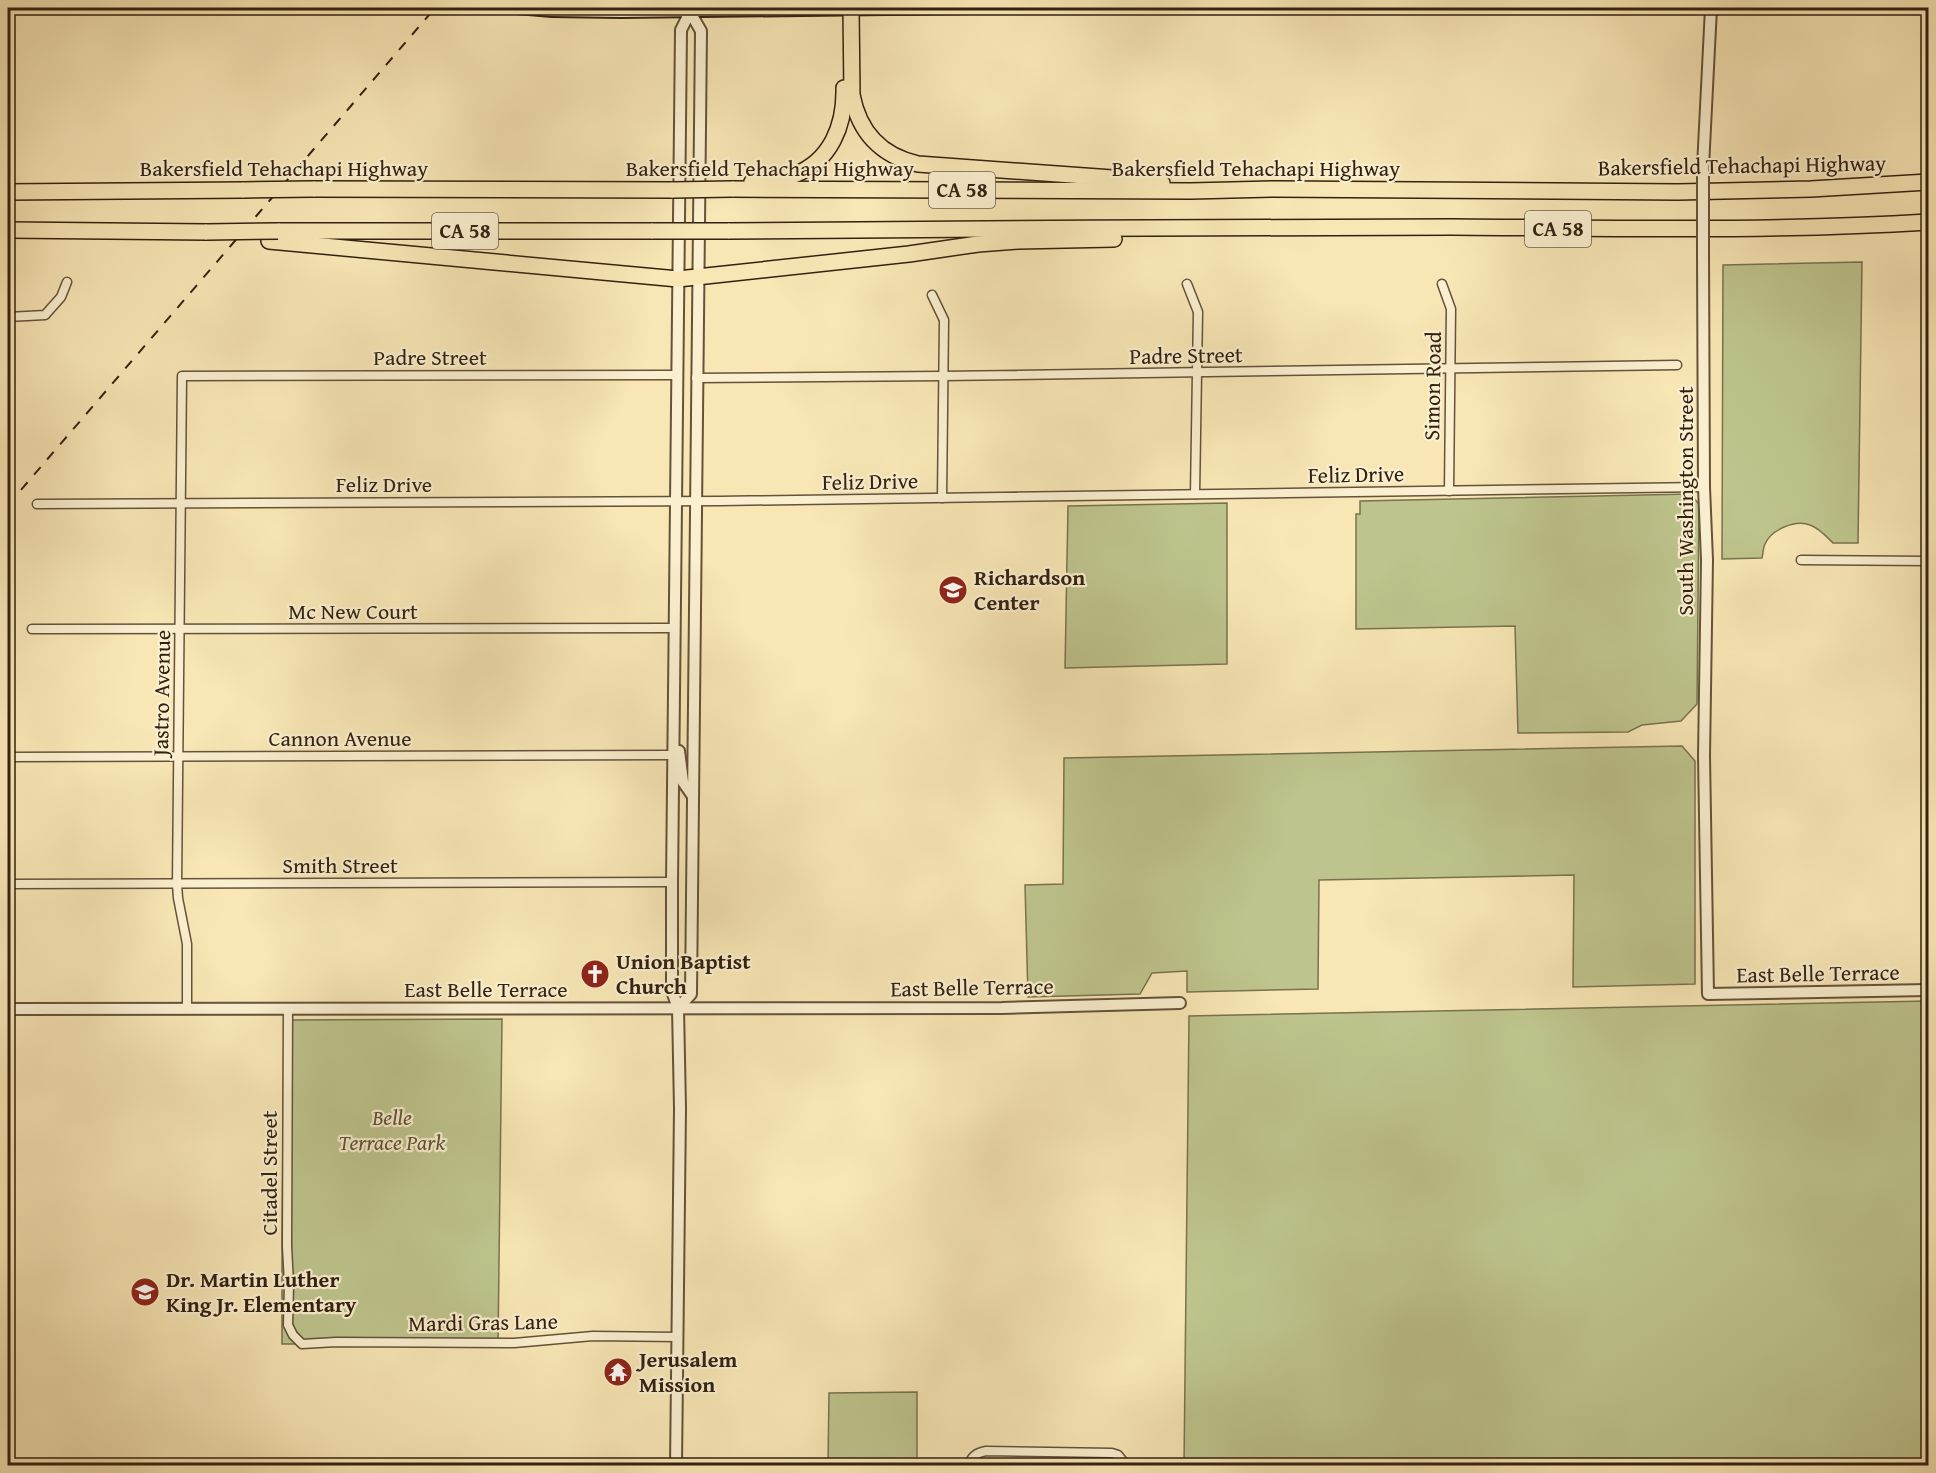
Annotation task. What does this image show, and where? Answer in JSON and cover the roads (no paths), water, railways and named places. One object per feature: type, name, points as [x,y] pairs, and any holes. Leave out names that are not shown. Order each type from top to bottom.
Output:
[{"type":"highway","points":[[732,187],[794,175],[817,161],[834,141],[840,128],[844,108],[846,9]]},
{"type":"highway","points":[[846,9],[852,95],[855,108],[865,131],[874,142],[895,157],[918,164],[1154,181],[1191,191]]},
{"type":"highway","name":"Bakersfield Tehachapi Highway","points":[[8,192],[313,189],[673,190],[732,187],[1678,192],[1929,183]]},
{"type":"highway","name":"CA 58","points":[[274,236],[1186,228],[1454,227],[1681,230],[1929,222]]},
{"type":"highway","points":[[8,230],[207,232],[274,236],[678,279],[909,254],[988,243],[1148,238],[1186,228]]},
{"type":"street","points":[[517,8],[552,11],[971,8]]},
{"type":"street","name":"South Washington Street","points":[[1708,994],[1704,756],[1707,560],[1704,487],[1703,167],[1711,8]]},
{"type":"street","points":[[678,1008],[690,994],[701,31],[690,10]]},
{"type":"street","points":[[676,1466],[680,1108],[678,1008],[672,991],[673,755],[681,30],[690,10]]},
{"type":"street","points":[[8,318],[45,315],[61,297],[67,282]]},
{"type":"street","points":[[1187,284],[1198,312],[1195,494]]},
{"type":"street","name":"Simon Road","points":[[1442,284],[1451,309],[1449,491]]},
{"type":"street","points":[[932,295],[944,320],[942,498]]},
{"type":"street","name":"Padre Street","points":[[696,378],[1677,365]]},
{"type":"street","name":"Padre Street","points":[[182,376],[678,375]]},
{"type":"street","name":"Jastro Avenue","points":[[182,376],[177,884],[187,944],[187,1009]]},
{"type":"street","name":"Feliz Drive","points":[[37,504],[695,501],[1704,487]]},
{"type":"street","points":[[1801,560],[1929,561]]},
{"type":"street","name":"Mc New Court","points":[[32,629],[675,628]]},
{"type":"street","points":[[674,709],[683,782],[692,795]]},
{"type":"street","name":"Cannon Avenue","points":[[8,757],[673,755]]},
{"type":"street","name":"Smith Street","points":[[8,885],[672,882]]},
{"type":"street","name":"East Belle Terrace","points":[[1708,994],[1929,990]]},
{"type":"street","name":"East Belle Terrace","points":[[8,1009],[1002,1008],[1180,1003]]},
{"type":"street","name":"Citadel Street","points":[[288,1009],[287,1246],[289,1284],[287,1313],[288,1325],[293,1335]]},
{"type":"street","name":"Mardi Gras Lane","points":[[293,1335],[302,1344],[336,1342],[514,1343],[593,1336],[678,1337]]},
{"type":"street","points":[[970,1461],[977,1453],[986,1451],[1112,1453],[1118,1455],[1126,1463]]},
{"type":"railway","points":[[8,505],[435,8]]},
{"type":"place","name":"Richardson Center","points":[[953,590]]},
{"type":"place","name":"Union Baptist Church","points":[[595,974]]},
{"type":"place","name":"Dr. Martin Luther King Jr. Elementary","points":[[145,1292]]},
{"type":"place","name":"Jerusalem Mission","points":[[618,1372]]},
{"type":"park label","name":"Belle Terrace Park","points":[[392,1130]]}]
